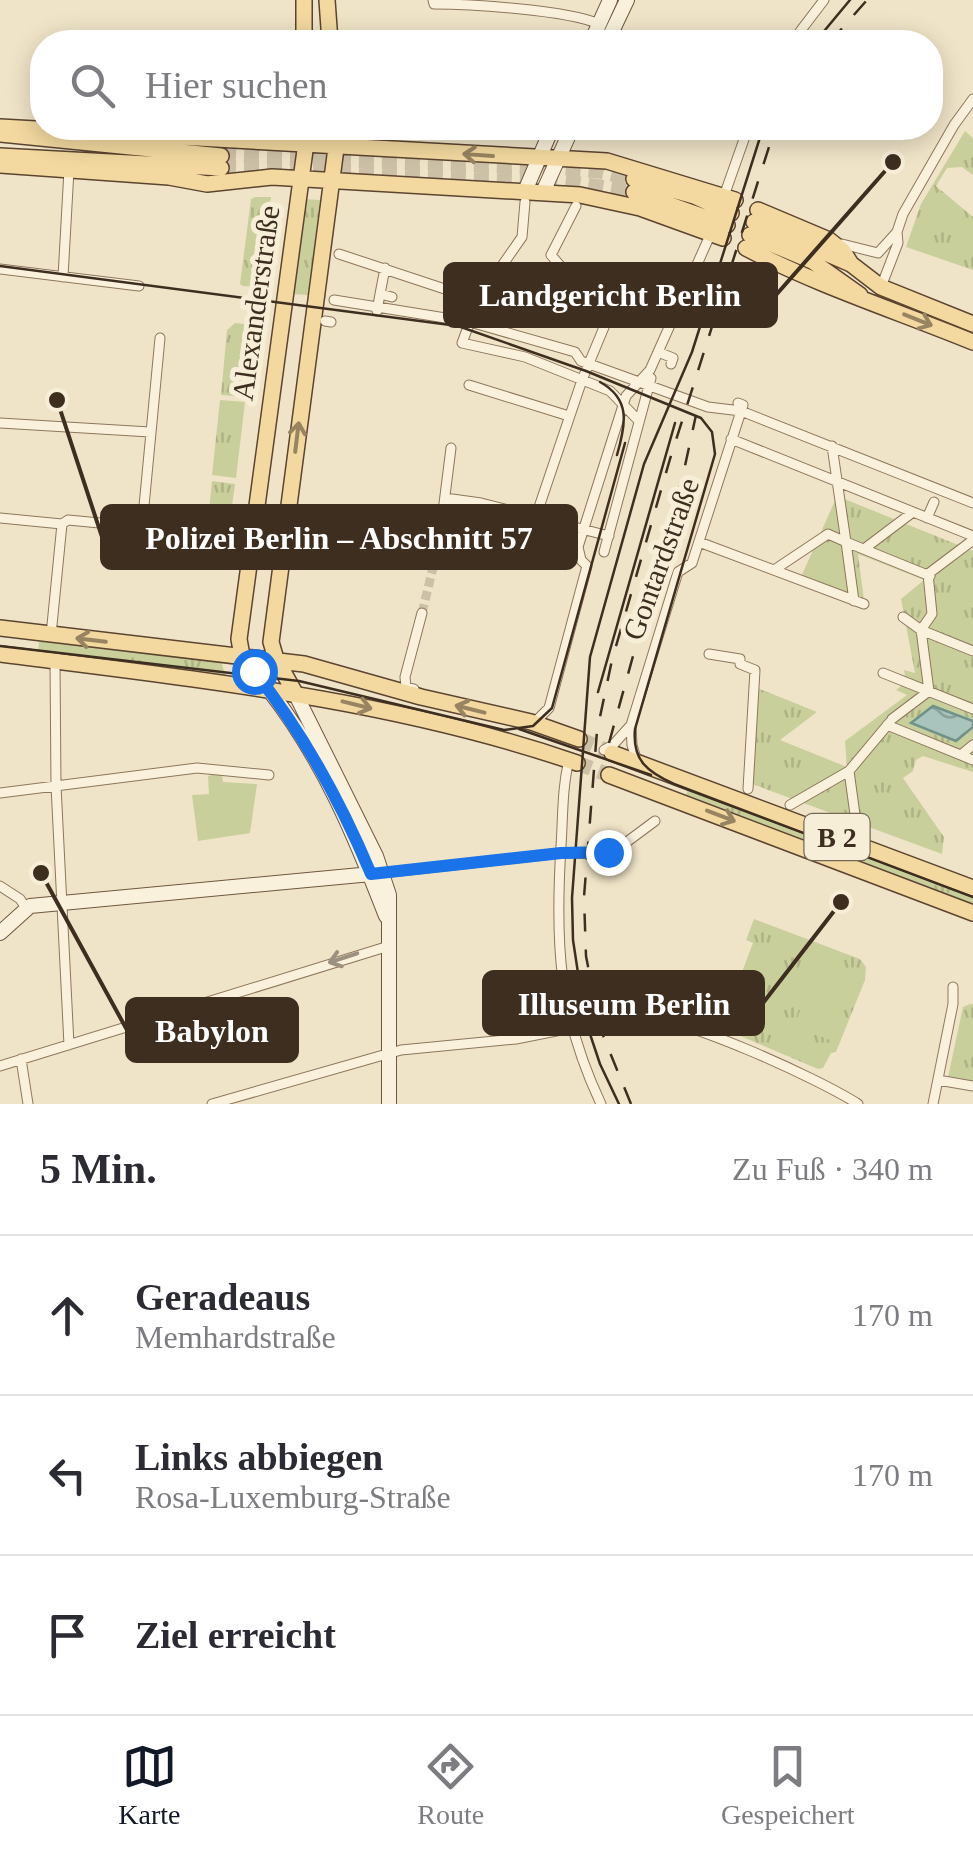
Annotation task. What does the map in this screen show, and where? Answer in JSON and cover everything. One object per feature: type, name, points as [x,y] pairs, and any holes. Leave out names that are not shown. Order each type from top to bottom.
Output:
[{"type":"main road","points":[[304,0],[304,30]]},
{"type":"main road","points":[[327,0],[329,30]]},
{"type":"main road","points":[[0,131],[30,132]]},
{"type":"main road","points":[[0,131],[30,135]]},
{"type":"main road","points":[[0,156],[221,162],[64,140]]},
{"type":"main road","points":[[184,140],[622,163],[725,217]]},
{"type":"main road","name":"Alexanderstraße","points":[[242,656],[246,582],[307,140]]},
{"type":"main road","points":[[0,165],[216,184],[256,177],[330,180],[336,140]]},
{"type":"main road","points":[[378,183],[380,150]]},
{"type":"main road","name":"Alexanderstraße","points":[[295,694],[276,660],[271,642],[330,180],[525,197],[543,192],[725,217]]},
{"type":"main road","points":[[634,185],[676,204],[725,217]]},
{"type":"main road","points":[[752,229],[819,250],[851,264],[882,287],[973,324]]},
{"type":"main road","points":[[752,229],[819,250],[863,298]]},
{"type":"main road","points":[[752,229],[834,290],[973,342]]},
{"type":"main road","points":[[0,628],[276,660],[534,723],[579,738]]},
{"type":"main road","points":[[0,654],[295,694],[419,720],[573,762]]},
{"type":"main road","points":[[242,656],[270,690]]},
{"type":"main road","name":"B 2","points":[[608,751],[973,888]]},
{"type":"main road","name":"B 2","points":[[609,775],[973,913]]},
{"type":"street","points":[[434,0],[434,4],[586,18],[599,24]]},
{"type":"street","points":[[538,0],[539,13]]},
{"type":"street","points":[[596,30],[610,0]]},
{"type":"street","points":[[613,30],[627,0]]},
{"type":"street","points":[[801,30],[824,0]]},
{"type":"street","points":[[819,250],[874,254],[884,251],[973,99]]},
{"type":"street","points":[[547,140],[525,197],[522,237],[478,300],[462,342],[525,357],[610,391],[639,421]]},
{"type":"street","points":[[543,192],[567,140]]},
{"type":"street","points":[[604,552],[650,370],[725,217],[745,140]]},
{"type":"street","points":[[62,276],[70,170]]},
{"type":"street","points":[[536,516],[568,416],[607,320],[550,256],[576,206]]},
{"type":"street","points":[[882,287],[898,243],[897,232]]},
{"type":"street","points":[[339,254],[478,300]]},
{"type":"street","points":[[0,268],[139,286]]},
{"type":"street","points":[[377,309],[389,296],[386,268]]},
{"type":"street","points":[[334,300],[470,322],[574,352],[589,364],[709,403],[740,407],[938,492],[973,503]]},
{"type":"street","points":[[0,518],[142,526],[160,338]]},
{"type":"street","points":[[658,352],[673,358],[670,364]]},
{"type":"street","points":[[534,723],[549,708],[587,566],[578,547],[623,404],[626,396],[646,382]]},
{"type":"street","points":[[469,386],[568,416]]},
{"type":"street","name":"Gontardstraße","points":[[637,762],[631,726],[678,572],[692,563],[740,407]]},
{"type":"street","points":[[0,423],[150,432]]},
{"type":"street","points":[[731,440],[973,538],[962,553],[930,576]]},
{"type":"street","points":[[698,542],[859,602],[832,446]]},
{"type":"street","points":[[439,542],[451,448]]},
{"type":"street","points":[[927,518],[938,492]]},
{"type":"street","points":[[442,503],[536,516],[609,536]]},
{"type":"street","points":[[864,549],[913,512]]},
{"type":"street","points":[[50,635],[62,524]]},
{"type":"street","points":[[774,570],[828,534],[930,576]]},
{"type":"street","points":[[929,691],[921,630],[932,614],[930,576]]},
{"type":"street","points":[[422,613],[404,677],[406,687],[422,691]]},
{"type":"street","points":[[903,616],[921,630],[960,642],[973,651]]},
{"type":"street","points":[[709,654],[740,659],[740,664],[755,670],[748,789]]},
{"type":"street","points":[[55,662],[56,786],[68,1045]]},
{"type":"street","points":[[883,673],[973,708]]},
{"type":"street","points":[[270,690],[302,735],[389,895],[389,1104]]},
{"type":"street","points":[[790,805],[849,770],[890,722],[929,691]]},
{"type":"street","points":[[295,694],[340,778],[377,873]]},
{"type":"street","points":[[890,722],[909,740],[973,760]]},
{"type":"street","points":[[608,751],[631,726]]},
{"type":"street","points":[[961,755],[973,745]]},
{"type":"street","points":[[573,762],[561,853],[558,939],[576,1026],[601,1104]]},
{"type":"street","points":[[0,793],[196,768],[269,775]]},
{"type":"street","points":[[849,770],[857,828]]},
{"type":"street","points":[[0,932],[26,908],[62,902],[561,853],[608,852],[656,821]]},
{"type":"street","points":[[0,886],[26,908]]},
{"type":"street","points":[[0,1066],[389,946]]},
{"type":"street","points":[[934,1104],[953,987]]},
{"type":"street","points":[[633,1017],[660,1018],[784,1065],[858,1104]]},
{"type":"street","points":[[212,1104],[391,1054],[516,1039],[576,1026]]},
{"type":"street","points":[[21,1059],[28,1104]]},
{"type":"street","points":[[938,1080],[973,1086]]},
{"type":"green space","points":[[965,131],[973,138],[973,175],[962,167],[947,168],[936,186],[973,217],[973,270],[906,247],[921,204]]},
{"type":"green space","points":[[271,197],[260,287],[240,284],[251,199]]},
{"type":"green space","points":[[304,199],[320,200],[308,295],[291,294]]},
{"type":"green space","points":[[235,323],[255,325],[246,397],[221,395],[227,330]]},
{"type":"green space","points":[[220,400],[245,402],[236,478],[212,475]]},
{"type":"green space","points":[[212,481],[235,484],[226,550],[213,548],[206,540]]},
{"type":"green space","points":[[837,496],[973,551],[973,772],[923,756],[903,778],[944,837],[942,854],[744,781],[750,685],[817,712],[780,740],[847,767],[845,741],[907,695],[896,690],[906,682],[904,670],[915,673],[901,599],[924,580],[858,554],[864,600],[801,577]]},
{"type":"green space","points":[[39,641],[221,661],[226,678],[38,653]]},
{"type":"green space","points":[[222,775],[223,782],[257,784],[250,833],[198,841],[192,795],[209,794],[208,776]]},
{"type":"green space","points":[[689,786],[973,892],[973,906],[685,798]]},
{"type":"green space","points":[[754,919],[860,959],[866,967],[865,980],[836,1052],[831,1053],[823,1068],[712,1024],[719,1006],[728,1009],[735,992],[728,989],[735,970],[742,972],[753,943],[746,940]]},
{"type":"green space","points":[[819,962],[855,976],[830,1040],[794,1026]]},
{"type":"green space","points":[[970,1004],[973,1082],[948,1077],[963,1007]]},
{"type":"water","points":[[933,706],[973,721],[973,727],[956,741],[911,723]]},
{"type":"tunnel","points":[[221,156],[565,168],[634,179]]},
{"type":"tunnel","points":[[221,168],[533,177],[634,192]]},
{"type":"tunnel","points":[[422,613],[439,543]]},
{"type":"tunnel","points":[[579,739],[612,753]]},
{"type":"tunnel","points":[[577,763],[609,775]]},
{"type":"tram line","points":[[825,30],[850,0]]},
{"type":"tram line","points":[[619,1104],[585,1019],[573,940],[572,898],[590,657],[644,464],[692,352],[759,140]]},
{"type":"tram line","points":[[0,266],[458,326],[586,371],[701,418],[712,432],[715,454],[635,729],[639,757],[649,770],[674,784],[973,897]]},
{"type":"tram line","points":[[600,382],[617,396],[624,413],[617,455]]},
{"type":"tram line","points":[[598,692],[675,423]]},
{"type":"tram line","points":[[0,646],[299,681],[504,730],[533,726],[552,708],[625,443]]},
{"type":"tram line","points":[[519,729],[651,775]]},
{"type":"railway","points":[[841,30],[867,0]]},
{"type":"railway","points":[[631,1104],[600,1028],[586,956],[584,897],[597,731],[612,660],[670,459],[771,140]]},
{"type":"railway","points":[[609,743],[696,415]]},
{"type":"place","name":"Landgericht Berlin","points":[[893,162]]},
{"type":"place","name":"Polizei Berlin – Abschnitt 57","points":[[57,400]]},
{"type":"place","name":"Babylon","points":[[41,873]]},
{"type":"place","name":"Illuseum Berlin","points":[[841,902]]},
{"type":"route","points":[[254,671],[302,735],[337,796],[371,874],[561,853],[608,852]]}]
